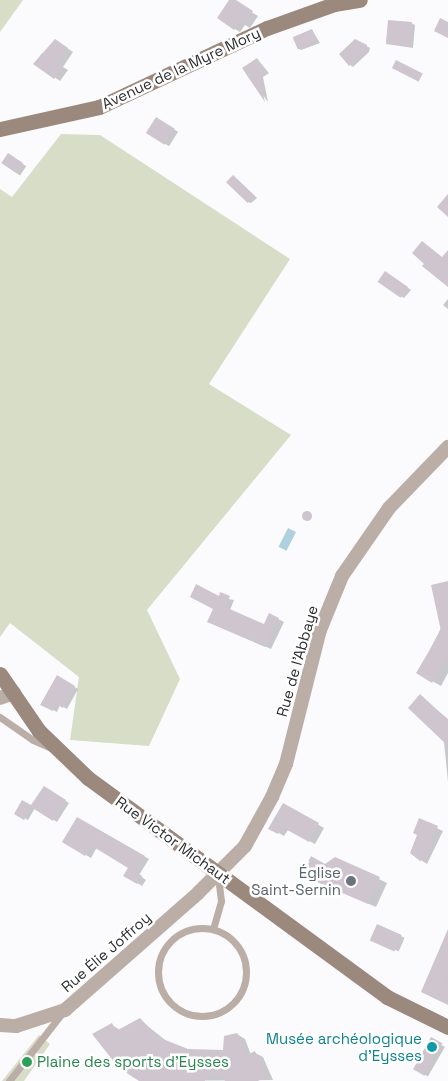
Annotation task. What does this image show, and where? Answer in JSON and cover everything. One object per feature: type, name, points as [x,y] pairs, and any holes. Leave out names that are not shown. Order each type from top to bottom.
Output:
[{"type":"street","name":"Avenue de la Myre Mory","points":[[0,129],[99,107],[267,28],[334,4],[360,0]]},
{"type":"street","name":"Rue de l'Abbaye","points":[[218,873],[246,846],[272,797],[286,764],[320,630],[342,576],[389,508],[448,447]]},
{"type":"street","name":"Rue Victor Michaut","points":[[0,674],[7,696],[56,750],[103,789],[387,997],[448,1027]]},
{"type":"street","name":"Rue Élie Joffroy","points":[[0,1025],[16,1026],[64,1010],[218,873]]},
{"type":"lane","points":[[0,717],[33,740],[56,750]]},
{"type":"lane","points":[[213,929],[221,901],[218,873]]},
{"type":"lane","points":[[197,928],[213,929],[224,934],[242,953],[246,968],[244,984],[238,997],[228,1007],[214,1014],[188,1014],[174,1006],[164,995],[158,977],[159,962],[170,941],[183,932],[197,928]]},
{"type":"lane","points":[[9,1081],[64,1010]]},
{"type":"green space","points":[[0,0],[23,0],[0,32]]},
{"type":"green space","points":[[61,134],[100,135],[290,259],[209,384],[291,435],[147,610],[180,679],[149,746],[70,740],[79,677],[10,623],[0,637],[0,189],[12,197]]},
{"type":"green space","name":"Plaine des sports d'Eysses","points":[[39,1035],[50,1044],[24,1081],[2,1081]]},
{"type":"water","points":[[288,528],[296,532],[286,551],[278,547]]},
{"type":"building","points":[[229,0],[236,0],[253,11],[243,26],[239,23],[234,30],[217,18]]},
{"type":"building","points":[[440,18],[448,22],[448,38],[434,31]]},
{"type":"building","points":[[388,20],[412,22],[410,46],[386,44]]},
{"type":"building","points":[[312,29],[317,41],[298,49],[293,37]]},
{"type":"building","points":[[55,39],[68,48],[58,63],[63,66],[54,79],[33,64]]},
{"type":"building","points":[[355,39],[367,45],[366,50],[349,66],[339,54]]},
{"type":"building","points":[[257,58],[266,71],[259,75],[265,102],[242,68]]},
{"type":"building","points":[[396,60],[423,74],[419,82],[392,68]]},
{"type":"building","points":[[156,117],[175,129],[165,145],[146,133]]},
{"type":"building","points":[[8,153],[23,163],[16,173],[1,163]]},
{"type":"building","points":[[233,175],[255,196],[248,203],[226,182]]},
{"type":"building","points":[[448,194],[448,217],[437,207]]},
{"type":"building","points":[[422,241],[442,257],[448,250],[448,287],[422,266],[424,264],[412,253]]},
{"type":"building","points":[[385,271],[408,287],[400,298],[378,282]]},
{"type":"building","points":[[305,511],[309,511],[312,516],[311,520],[305,521],[302,518],[302,514]]},
{"type":"building","points":[[448,581],[448,656],[432,683],[416,673],[441,631],[431,585]]},
{"type":"building","points":[[196,584],[219,596],[220,592],[230,596],[225,607],[264,624],[269,613],[279,618],[265,647],[207,622],[213,609],[190,597]]},
{"type":"building","points":[[57,675],[75,686],[63,708],[56,704],[53,711],[40,705]]},
{"type":"building","points":[[420,694],[448,720],[448,746],[408,708]]},
{"type":"building","points":[[44,786],[66,800],[53,821],[31,807],[24,820],[14,814],[22,800],[31,805]]},
{"type":"building","points":[[283,803],[319,823],[309,842],[282,827],[278,834],[268,829]]},
{"type":"building","points":[[77,817],[145,856],[135,871],[142,876],[137,884],[123,876],[128,868],[92,846],[85,856],[62,842]]},
{"type":"building","points":[[419,818],[438,826],[425,859],[420,861],[410,853],[417,835],[413,833]]},
{"type":"building","name":"Église Saint-Sernin","points":[[311,856],[325,864],[335,857],[380,877],[368,904],[317,882],[322,874],[306,866]]},
{"type":"building","points":[[377,924],[402,935],[394,951],[370,940]]},
{"type":"building","points":[[448,929],[448,974],[444,984],[448,986],[448,1005],[421,992]]},
{"type":"building","points":[[140,1018],[158,1037],[188,1049],[223,1050],[224,1036],[237,1033],[247,1055],[255,1051],[266,1076],[258,1081],[225,1081],[222,1075],[205,1078],[205,1081],[139,1081],[119,1068],[92,1034],[112,1023],[116,1031]]},
{"type":"building","points":[[431,1037],[442,1043],[424,1076],[413,1069]]},
{"type":"place","name":"Église Saint-Sernin","points":[[351,881]]},
{"type":"place","name":"Musée archéologique d'Eysses","points":[[432,1047]]},
{"type":"place","name":"Plaine des sports d'Eysses","points":[[27,1062]]}]
